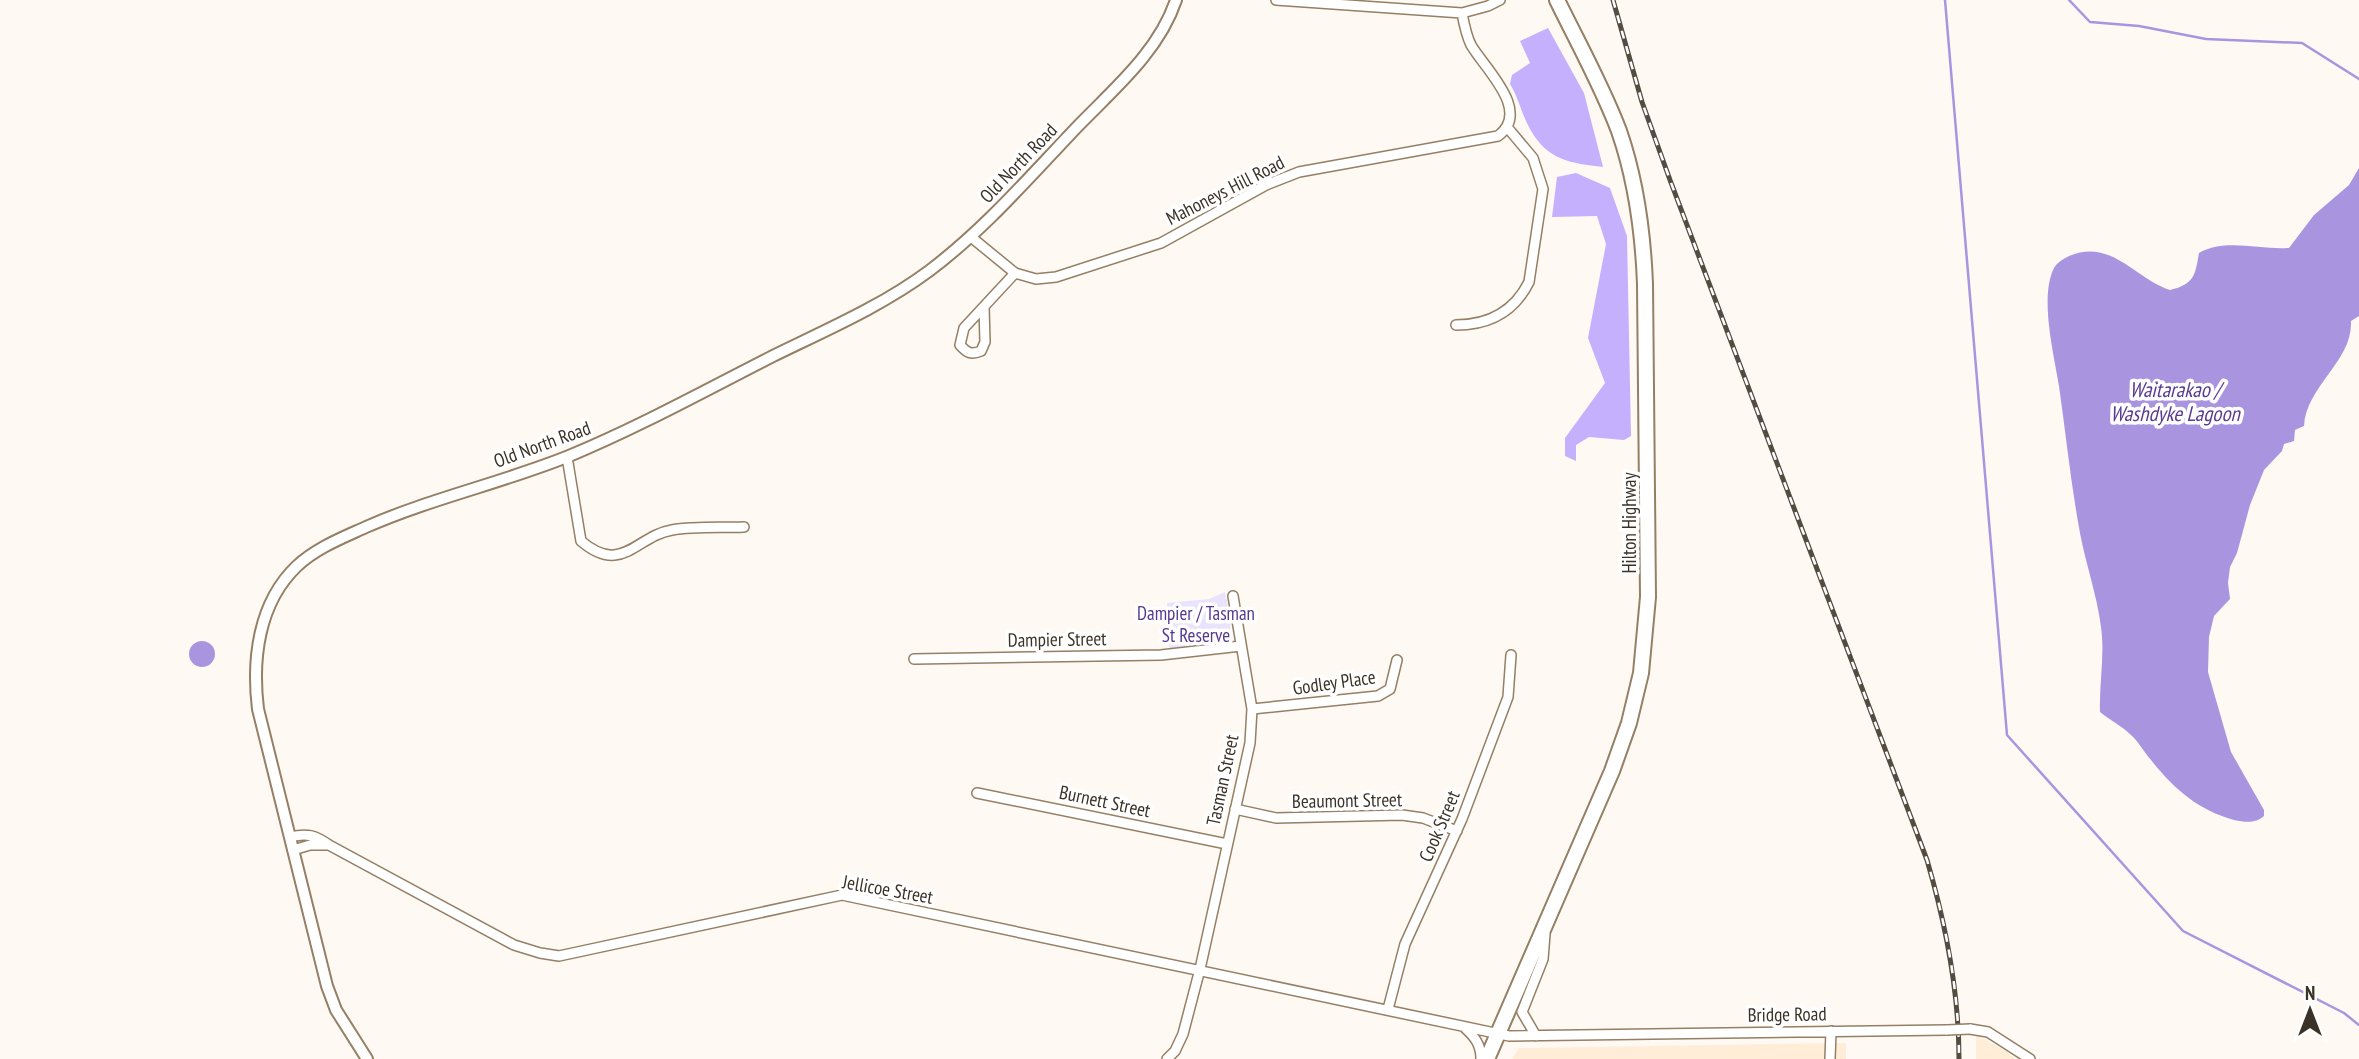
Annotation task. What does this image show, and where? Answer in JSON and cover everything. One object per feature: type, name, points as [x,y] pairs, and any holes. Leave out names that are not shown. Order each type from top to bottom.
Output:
[{"type":"highway","name":"Hilton Highway","points":[[1487,1059],[1612,771],[1629,723],[1641,673],[1648,597],[1645,284],[1638,207],[1619,131],[1557,0]]},
{"type":"street","name":"Old North Road","points":[[366,1059],[336,1010],[327,986],[258,709],[255,679],[257,643],[266,614],[280,588],[296,567],[328,544],[408,509],[566,457],[641,423],[898,293],[971,237],[1139,62],[1158,37],[1175,0]]},
{"type":"street","points":[[1276,0],[1462,13],[1500,0]]},
{"type":"street","points":[[1455,325],[1495,318],[1511,308],[1522,295],[1529,282],[1543,189],[1534,158],[1507,127],[1510,120],[1508,103],[1468,39],[1462,13]]},
{"type":"street","name":"Mahoneys Hill Road","points":[[1015,273],[1045,279],[1075,272],[1161,243],[1281,177],[1411,150],[1490,139],[1498,136],[1507,127]]},
{"type":"street","points":[[971,237],[1015,273],[964,328],[960,345],[966,352],[973,354],[981,351],[985,342],[984,307]]},
{"type":"street","points":[[566,457],[581,541],[605,555],[622,554],[670,530],[744,527]]},
{"type":"street","name":"Tasman Street","points":[[1167,1059],[1175,1051],[1183,1034],[1248,755],[1252,709],[1233,596]]},
{"type":"street","name":"Dampier Street","points":[[914,659],[1168,655],[1241,646]]},
{"type":"street","name":"Cook Street","points":[[1388,1009],[1405,944],[1457,831],[1508,697],[1511,655]]},
{"type":"street","name":"Godley Place","points":[[1252,709],[1378,696],[1390,689],[1397,660]]},
{"type":"street","name":"Burnett Street","points":[[977,793],[1227,844]]},
{"type":"street","name":"Beaumont Street","points":[[1235,809],[1276,818],[1402,815],[1423,818],[1457,831]]},
{"type":"street","name":"Jellicoe Street","points":[[290,837],[311,834],[514,945],[540,953],[559,956],[842,895],[1499,1034]]},
{"type":"street","points":[[293,850],[310,845],[329,845]]},
{"type":"street","points":[[1536,1036],[1522,1012],[1543,959],[1546,926]]},
{"type":"street","points":[[1463,1026],[1478,1042],[1481,1059]]},
{"type":"street","name":"Bridge Road","points":[[1499,1034],[1536,1036],[1970,1029],[1988,1032],[2030,1059]]},
{"type":"street","points":[[1830,1059],[1831,1031]]},
{"type":"shaded area","points":[[1548,28],[1584,93],[1603,167],[1571,162],[1545,148],[1530,129],[1510,84],[1512,75],[1530,63],[1520,41]]},
{"type":"shaded area","points":[[1576,173],[1610,188],[1627,236],[1631,436],[1624,440],[1589,437],[1576,445],[1576,461],[1565,456],[1565,438],[1605,383],[1588,338],[1606,244],[1597,216],[1552,217],[1557,177]]},
{"type":"shaded area","points":[[1976,1035],[2006,1051],[2015,1059],[1976,1059]]},
{"type":"shaded area","points":[[1846,1043],[1846,1059],[1512,1059],[1519,1048]]},
{"type":"green space","name":"Dampier / Tasman St Reserve","points":[[1225,592],[1231,625],[1223,642],[1171,649],[1167,603],[1209,599]]},
{"type":"water","name":"Waitarakao / Washdyke Lagoon","points":[[2359,168],[2359,316],[2351,321],[2345,349],[2312,398],[2304,426],[2295,430],[2294,441],[2284,444],[2282,451],[2264,470],[2230,567],[2230,599],[2214,616],[2209,637],[2208,672],[2231,752],[2264,810],[2264,816],[2257,820],[2234,820],[2198,804],[2178,789],[2134,738],[2100,712],[2101,627],[2074,497],[2049,327],[2049,282],[2058,263],[2069,256],[2098,252],[2111,256],[2157,285],[2170,290],[2185,285],[2192,278],[2199,253],[2209,249],[2231,245],[2289,248],[2314,215],[2349,185]]},
{"type":"water","points":[[202,641],[211,645],[215,654],[211,663],[202,667],[193,663],[189,654],[193,645]]},
{"type":"waterway","points":[[1945,0],[2007,735],[2183,931],[2344,1013],[2359,1025]]},
{"type":"waterway","points":[[2069,0],[2090,22],[2139,26],[2206,39],[2302,43],[2359,79]]},
{"type":"railway","points":[[1613,0],[1642,102],[1670,180],[1927,860],[1950,958],[1957,1008],[1959,1059]]}]
